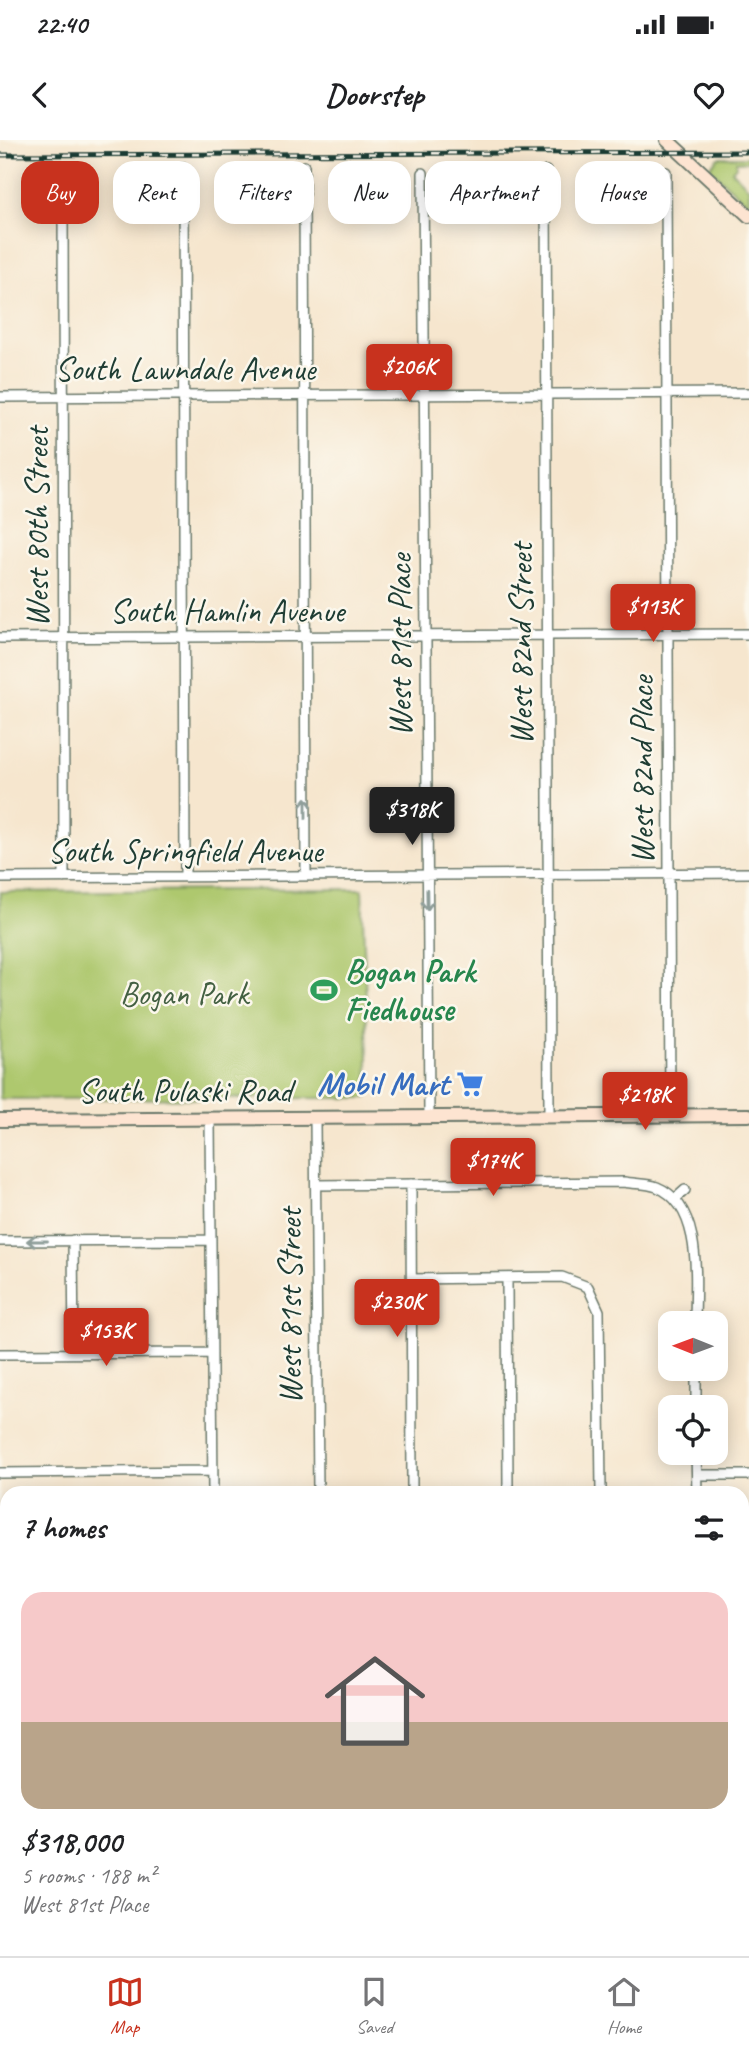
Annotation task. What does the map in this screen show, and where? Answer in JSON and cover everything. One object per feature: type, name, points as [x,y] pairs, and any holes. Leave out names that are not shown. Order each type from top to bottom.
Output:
[{"type":"main road","points":[[667,140],[749,216]]},
{"type":"main road","name":"South Pulaski Road","points":[[0,1120],[749,1115]]},
{"type":"street","name":"West 81st Place","points":[[424,173],[429,1117]]},
{"type":"street","name":"West 80th Street","points":[[63,224],[64,878]]},
{"type":"street","points":[[184,224],[185,877]]},
{"type":"street","points":[[304,224],[306,876]]},
{"type":"street","name":"West 82nd Street","points":[[546,224],[549,1116]]},
{"type":"street","name":"West 82nd Place","points":[[666,224],[670,1115]]},
{"type":"street","name":"South Lawndale Avenue","points":[[0,397],[749,393]]},
{"type":"street","name":"South Hamlin Avenue","points":[[0,638],[749,634]]},
{"type":"street","name":"South Springfield Avenue","points":[[0,878],[749,873]]},
{"type":"street","name":"West 81st Street","points":[[315,1118],[318,1486]]},
{"type":"street","points":[[210,1119],[213,1486]]},
{"type":"street","points":[[316,1185],[624,1182],[656,1187],[675,1199],[688,1223],[694,1246],[695,1311]]},
{"type":"street","points":[[411,1184],[412,1486]]},
{"type":"street","points":[[675,1199],[685,1190]]},
{"type":"street","points":[[73,1240],[74,1353]]},
{"type":"street","points":[[0,1241],[211,1240]]},
{"type":"street","points":[[411,1279],[562,1277],[591,1284],[599,1311],[601,1486]]},
{"type":"street","points":[[507,1278],[508,1486]]},
{"type":"street","points":[[0,1354],[212,1353]]},
{"type":"street","points":[[697,1465],[697,1486]]},
{"type":"street","points":[[0,1473],[212,1471]]},
{"type":"street","points":[[697,1475],[749,1475]]},
{"type":"green space","points":[[718,157],[749,157],[749,161],[736,162],[732,171],[749,188],[749,205],[709,168]]},
{"type":"green space","name":"Bogan Park","points":[[362,889],[367,1098],[0,1099],[0,892]]},
{"type":"railway","points":[[0,155],[749,152]]},
{"type":"place","name":"Bogan Park Fiedhouse","points":[[324,990]]},
{"type":"place","name":"Mobil Mart","points":[[470,1084]]}]
